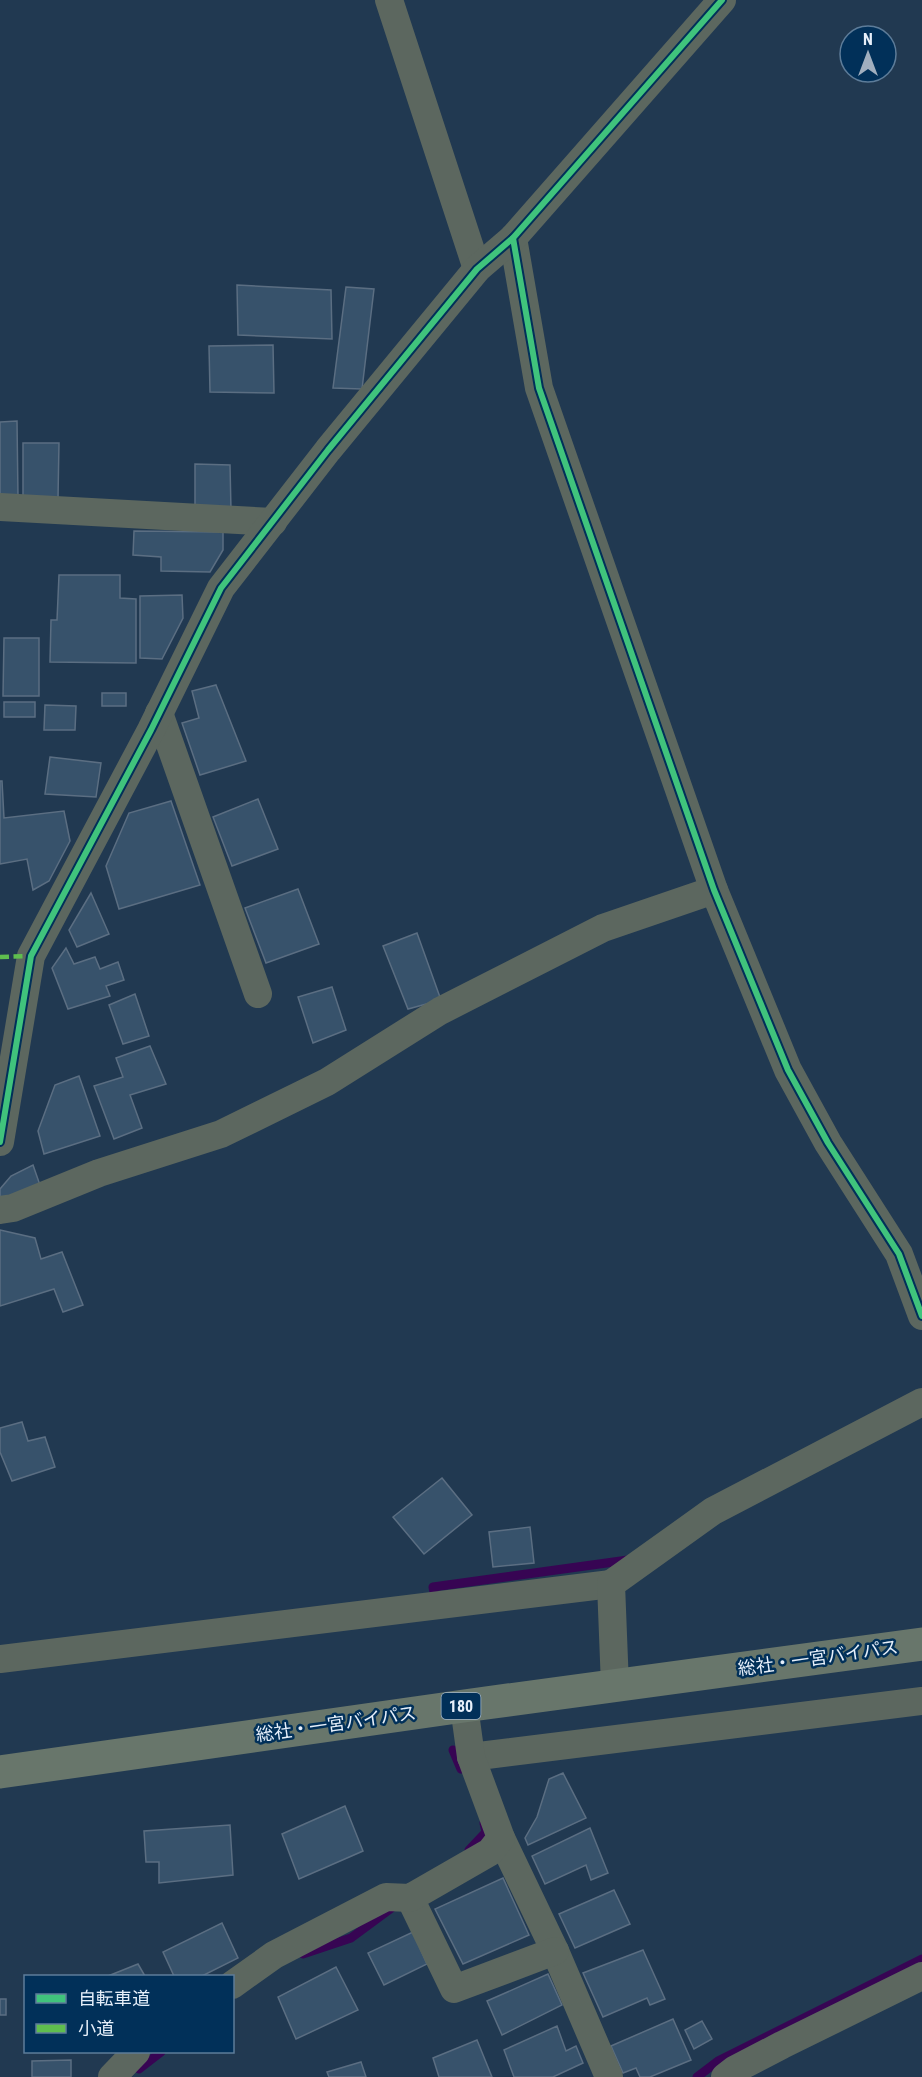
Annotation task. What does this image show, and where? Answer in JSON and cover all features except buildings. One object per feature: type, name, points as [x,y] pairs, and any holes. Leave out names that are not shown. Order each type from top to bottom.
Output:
[{"type":"highway","name":"総社・一宮バイパス","points":[[0,1772],[922,1644]]},
{"type":"street","points":[[389,0],[477,269]]},
{"type":"street","points":[[0,1142],[31,956],[159,713],[221,588],[328,450],[477,269],[513,238],[722,0]]},
{"type":"street","points":[[513,238],[539,388],[714,890],[788,1070],[828,1143],[899,1254],[922,1316]]},
{"type":"street","points":[[0,507],[273,522]]},
{"type":"street","points":[[159,713],[258,994]]},
{"type":"street","points":[[0,1210],[13,1208],[99,1173],[221,1134],[327,1082],[440,1011],[603,928],[714,890]]},
{"type":"street","points":[[0,1659],[611,1584],[713,1511],[922,1402]]},
{"type":"street","points":[[611,1584],[615,1686]]},
{"type":"street","points":[[471,1757],[922,1701]]},
{"type":"street","points":[[464,1706],[471,1757],[501,1838],[555,1951],[609,2077]]},
{"type":"street","points":[[234,1983],[274,1955],[386,1897],[405,1898],[490,1852],[501,1838]]},
{"type":"street","points":[[405,1898],[454,1989],[555,1951]]},
{"type":"street","points":[[725,2077],[782,2045],[922,1976]]},
{"type":"street","points":[[112,2077],[135,2053]]},
{"type":"waterway","points":[[434,1592],[433,1587],[628,1560]]},
{"type":"waterway","points":[[453,1750],[461,1769]]},
{"type":"waterway","points":[[469,1850],[486,1832],[484,1823]]},
{"type":"waterway","points":[[303,1954],[351,1938],[393,1907]]},
{"type":"waterway","points":[[697,2077],[718,2061],[922,1959]]},
{"type":"waterway","points":[[139,2069],[160,2053]]},
{"type":"marked path","points":[[0,957],[31,956]]},
{"type":"cycle path","points":[[0,1142],[31,956],[151,730],[221,588],[328,450],[477,269],[513,238],[722,0]]},
{"type":"cycle path","points":[[513,238],[539,388],[714,890],[788,1070],[828,1143],[899,1254],[922,1316]]}]
